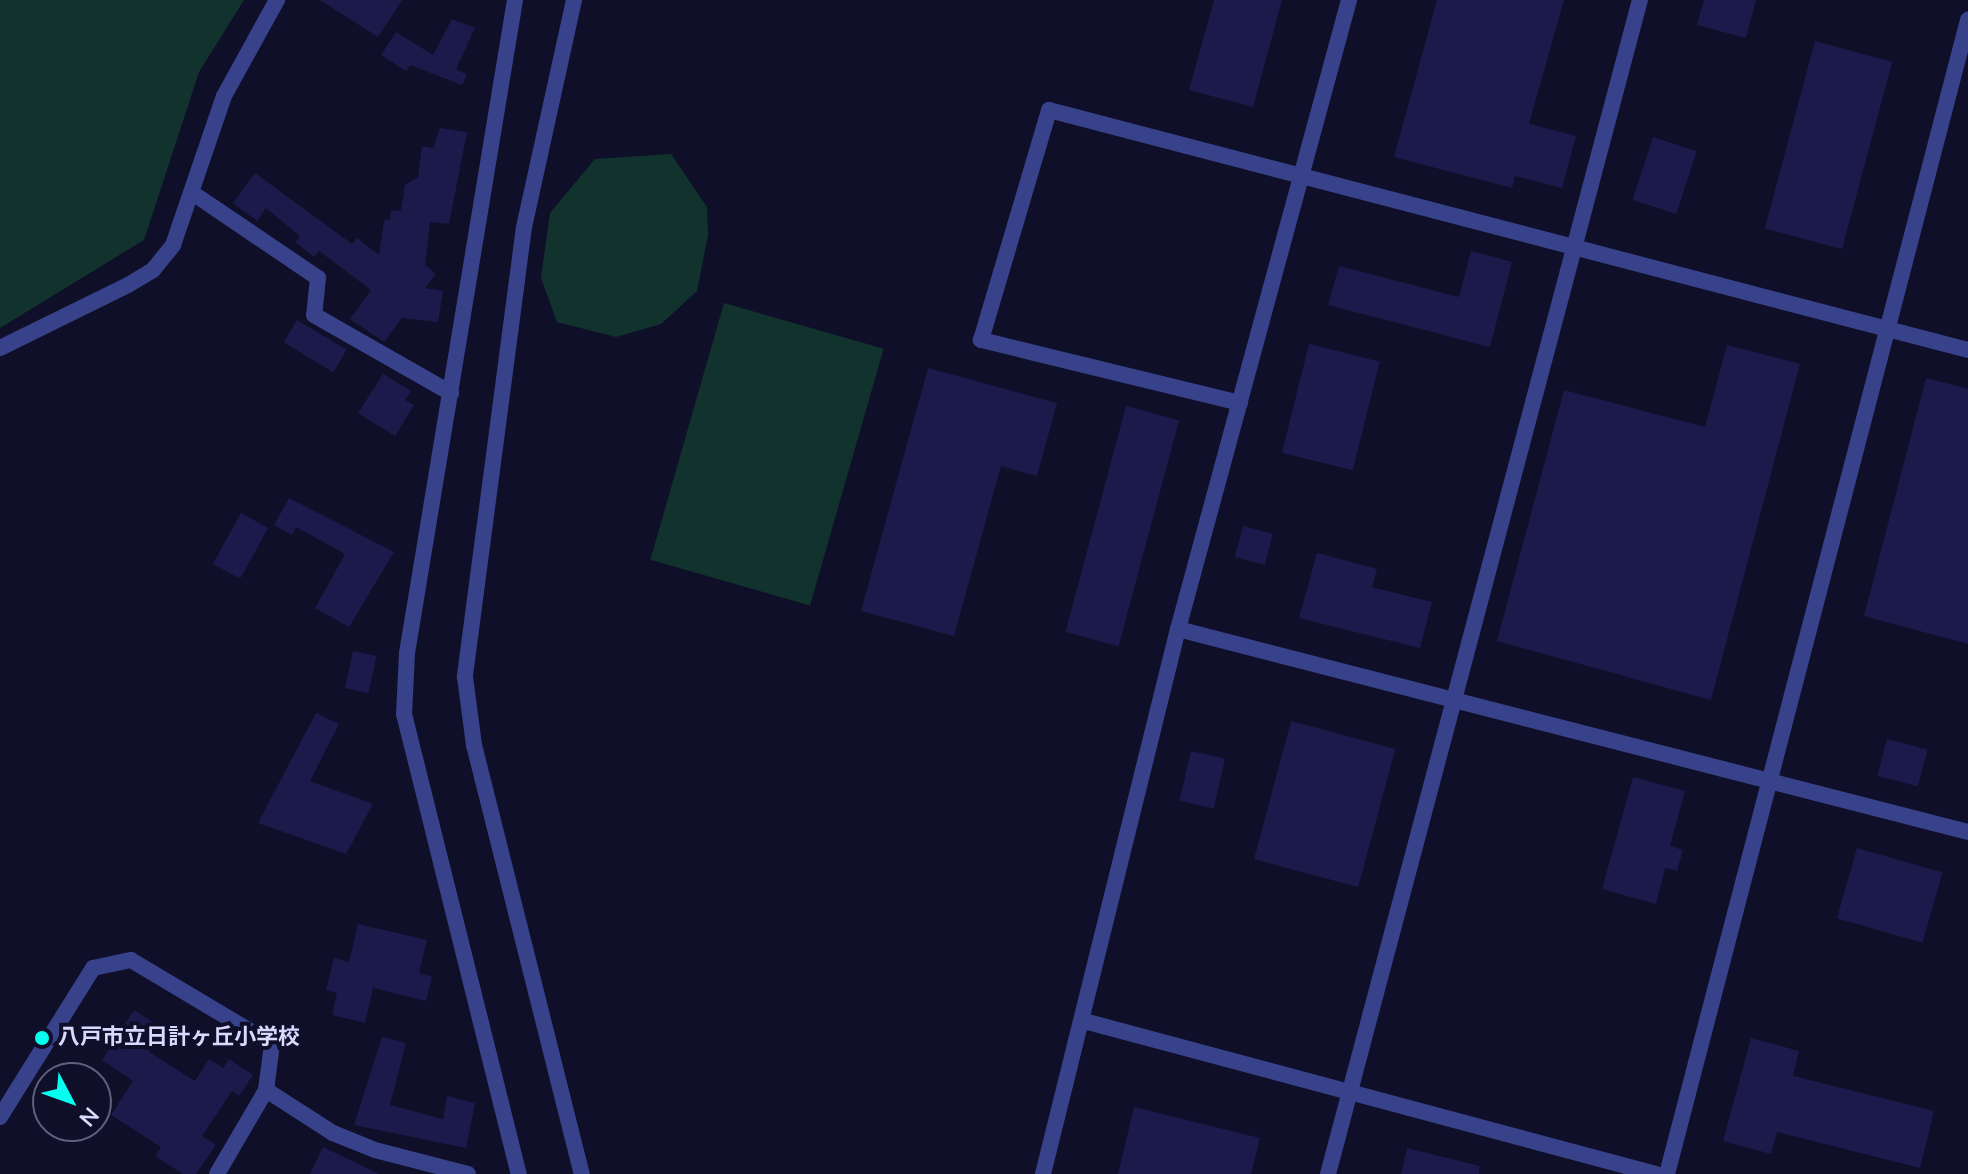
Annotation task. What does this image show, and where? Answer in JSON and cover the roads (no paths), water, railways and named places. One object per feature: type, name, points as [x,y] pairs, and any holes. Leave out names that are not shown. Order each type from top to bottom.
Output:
[{"type":"street","points":[[0,348],[153,270],[173,245],[194,194],[224,96],[277,0]]},
{"type":"street","points":[[515,0],[407,653],[404,714],[519,1174]]},
{"type":"street","points":[[574,0],[524,227],[465,677],[474,745],[582,1174]]},
{"type":"street","points":[[1043,1174],[1084,1021],[1178,629],[1349,0]]},
{"type":"street","points":[[1328,1174],[1640,0]]},
{"type":"street","points":[[1667,1174],[1968,20]]},
{"type":"street","points":[[1240,403],[981,340],[1049,110],[1968,350]]},
{"type":"street","points":[[194,194],[318,278],[314,315],[451,393]]},
{"type":"street","points":[[1178,629],[1968,832]]},
{"type":"street","points":[[0,1117],[93,968],[131,960],[272,1044],[266,1090],[217,1174]]},
{"type":"street","points":[[1084,1021],[1656,1174]]},
{"type":"street","points":[[266,1090],[333,1133],[375,1150],[468,1174]]},
{"type":"place","name":"八戸市立日計ヶ丘小学校","points":[[42,1038]]}]
